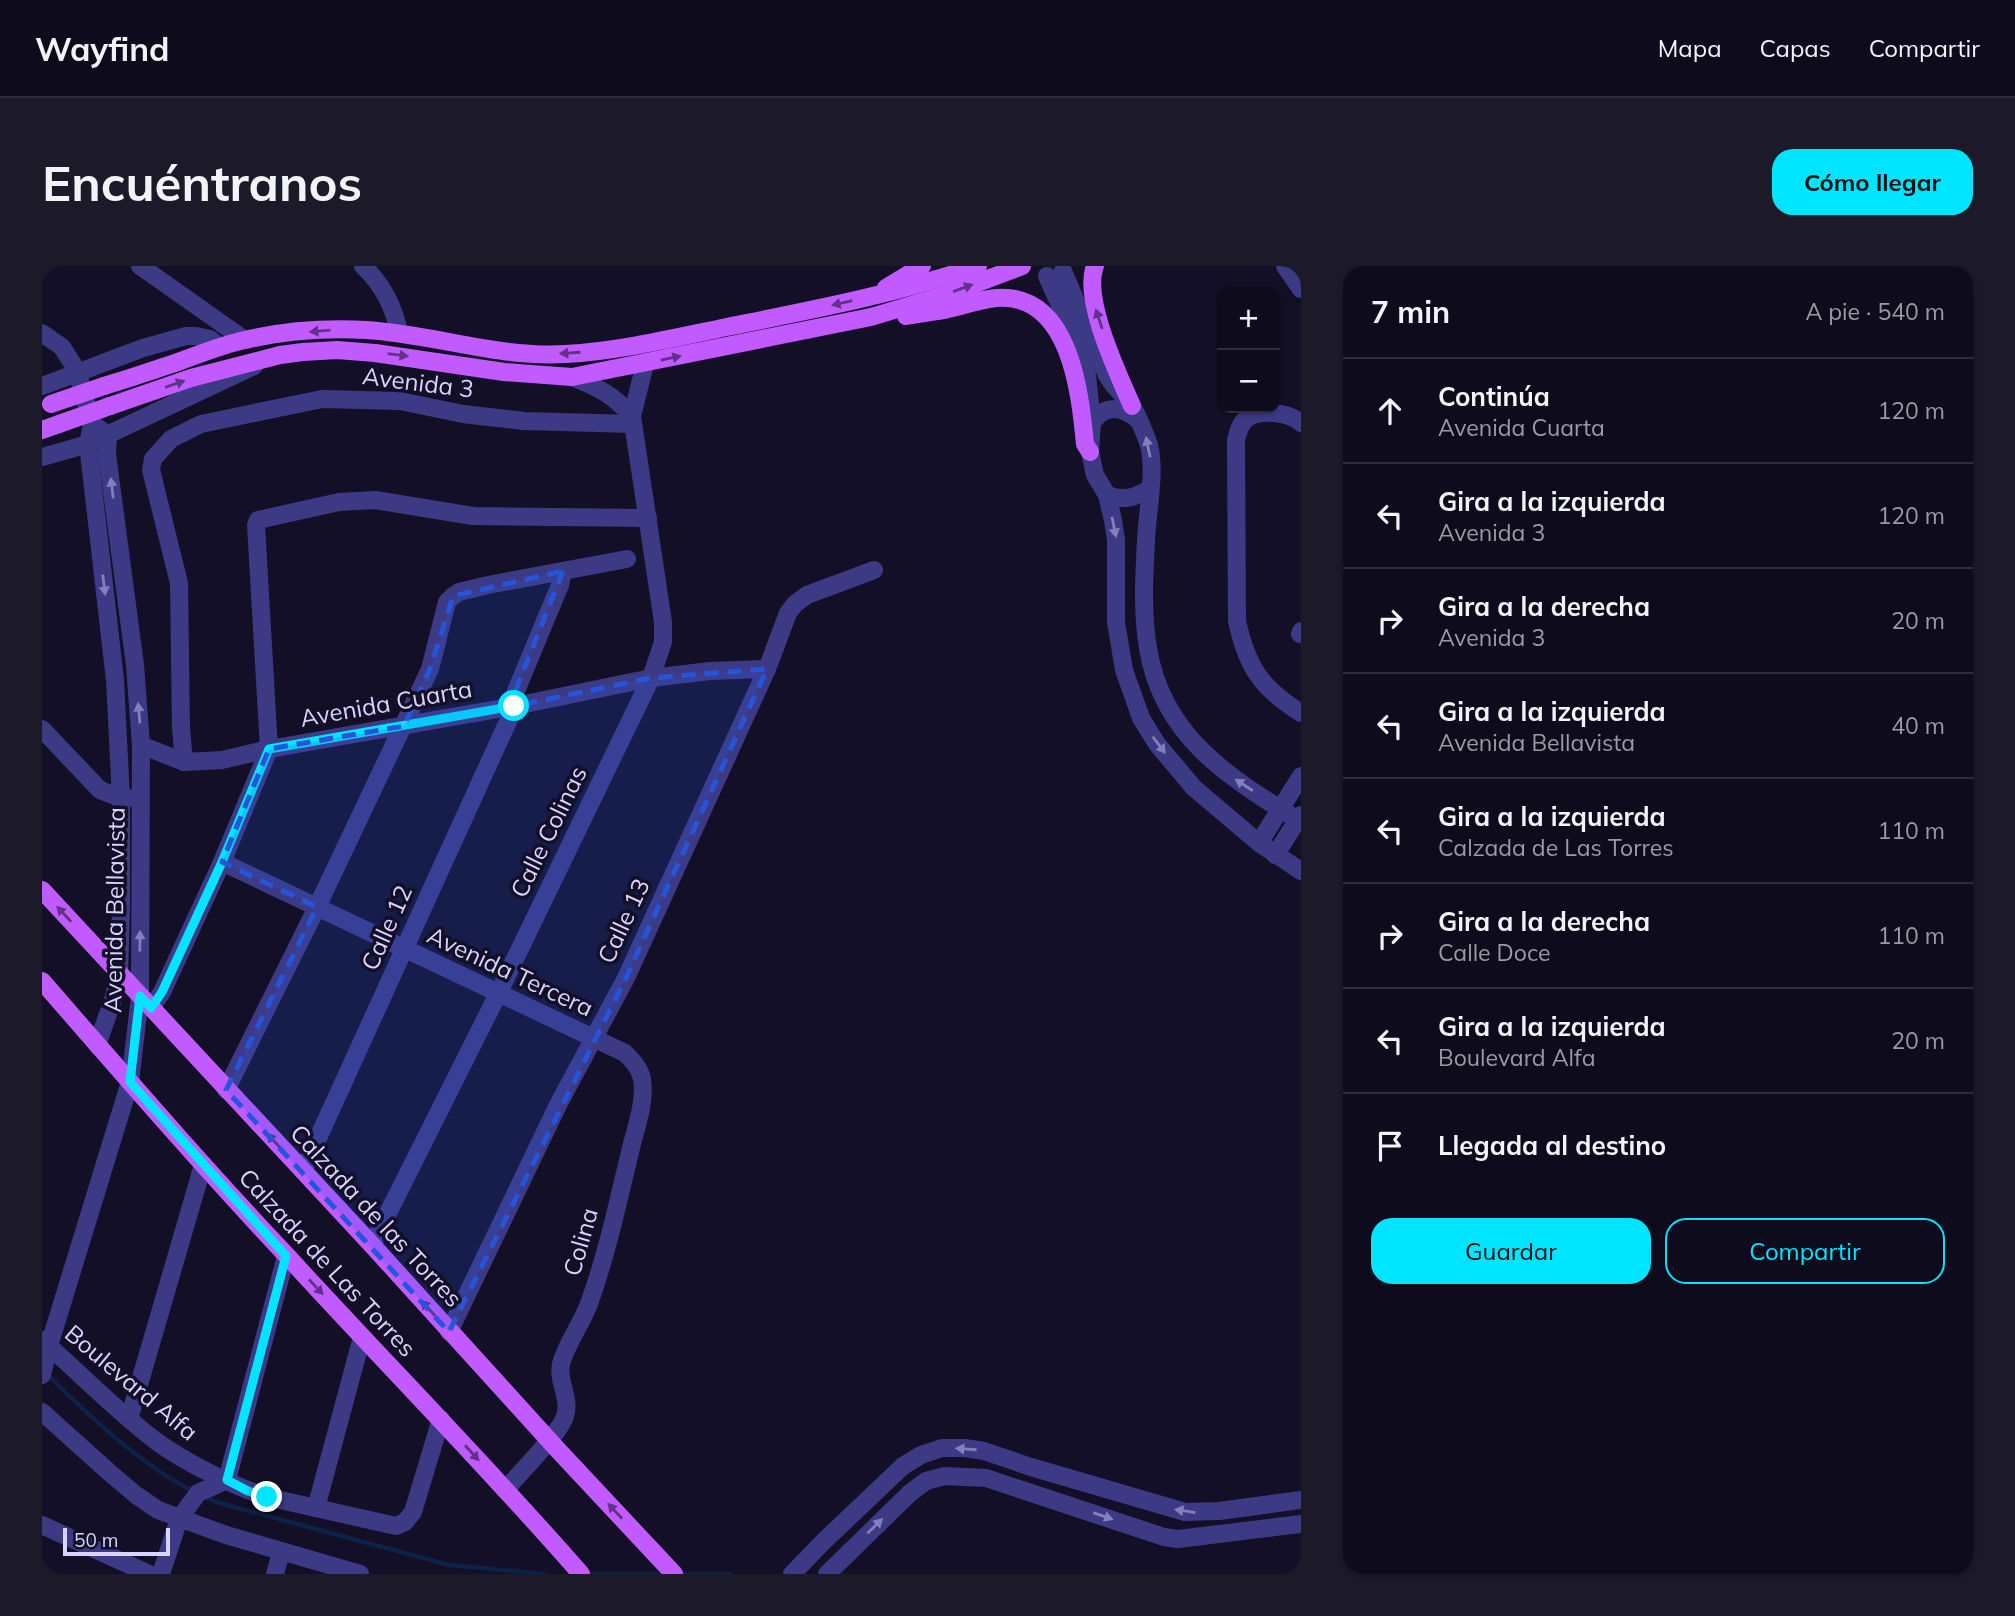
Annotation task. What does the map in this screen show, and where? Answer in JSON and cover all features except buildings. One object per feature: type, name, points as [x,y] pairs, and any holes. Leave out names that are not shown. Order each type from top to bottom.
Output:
[{"type":"main road","points":[[872,297],[922,266]]},
{"type":"main road","points":[[47,405],[220,347],[278,334],[334,330],[399,333],[511,352],[567,354],[672,338],[872,297],[978,266]]},
{"type":"main road","points":[[50,427],[191,378],[280,355],[337,350],[416,358],[504,372],[572,377],[871,317],[948,294],[1022,266]]},
{"type":"main road","points":[[1095,266],[1091,285],[1092,297],[1135,413]]},
{"type":"main road","points":[[871,317],[891,318],[939,311],[999,298],[1016,300],[1036,308],[1052,323],[1067,353],[1077,385],[1086,444],[1090,452]]},
{"type":"main road","name":"Calzada de las Torres","points":[[42,890],[668,1567]]},
{"type":"main road","name":"Calzada de Las Torres","points":[[42,982],[203,1165],[441,1419],[581,1574]]},
{"type":"street","points":[[140,266],[245,340]]},
{"type":"street","points":[[363,266],[378,282],[391,304],[396,314],[399,333]]},
{"type":"street","points":[[1285,266],[1301,289]]},
{"type":"street","points":[[1275,855],[1300,819],[1229,775],[1203,753],[1174,718],[1158,688],[1148,649],[1143,606],[1150,448],[1135,413],[1105,373],[1055,273],[1089,387],[1092,423],[1090,452],[1095,475],[1107,495],[1116,540],[1116,622],[1124,670],[1140,718],[1157,744],[1194,788],[1259,843],[1275,855],[1301,871]]},
{"type":"street","points":[[42,333],[62,347],[77,371],[92,424],[108,435]]},
{"type":"street","points":[[42,386],[143,348],[186,336],[210,339],[220,347]]},
{"type":"street","points":[[42,457],[88,444],[271,358]]},
{"type":"street","name":"Calle Colinas","points":[[372,1245],[498,994],[651,678],[663,642],[663,622],[633,420],[645,364]]},
{"type":"street","points":[[572,377],[597,387],[616,399],[633,420]]},
{"type":"street","name":"Avenida 3","points":[[184,762],[179,583],[151,470],[153,459],[171,439],[201,424],[321,399],[400,401],[463,414],[524,421],[633,420]]},
{"type":"street","points":[[1092,423],[1097,416],[1111,408],[1135,413]]},
{"type":"street","points":[[1301,423],[1291,416],[1258,414],[1248,418],[1240,426],[1236,440],[1237,621],[1242,645],[1250,665],[1261,681],[1301,713]]},
{"type":"street","name":"Avenida Bellavista","points":[[92,424],[88,444],[115,680],[121,798],[119,974],[97,1045]]},
{"type":"street","name":"Avenida Bellavista","points":[[42,1375],[45,1343],[130,1082],[145,1002],[141,745],[135,665],[107,454],[108,435]]},
{"type":"street","points":[[1107,495],[1128,499],[1149,489]]},
{"type":"street","points":[[145,1002],[162,992],[222,862],[269,749],[256,525],[258,520],[339,502],[375,500],[473,516],[648,518]]},
{"type":"street","points":[[226,1090],[430,669],[447,602],[459,592],[488,584],[627,559]]},
{"type":"street","name":"Calle 12","points":[[303,1171],[514,706],[516,691],[560,586],[563,570]]},
{"type":"street","name":"Calle 13","points":[[449,1332],[558,1105],[626,978],[767,669],[788,612],[807,595],[874,570]]},
{"type":"street","name":"Avenida Cuarta","points":[[141,745],[184,762],[222,760],[651,678],[710,671],[767,669]]},
{"type":"street","points":[[42,729],[100,790],[121,798],[142,797]]},
{"type":"street","points":[[1259,843],[1301,776]]},
{"type":"street","name":"Avenida Tercera","points":[[222,862],[625,1053]]},
{"type":"street","name":"Colina","points":[[505,1490],[566,1416],[567,1406],[560,1370],[562,1360],[590,1301],[638,1120],[642,1081],[637,1066],[625,1053]]},
{"type":"street","points":[[130,1419],[203,1165]]},
{"type":"street","points":[[161,1574],[178,1519],[198,1493],[227,1480],[286,1256]]},
{"type":"street","points":[[316,1508],[362,1337]]},
{"type":"street","name":"Boulevard Alfa","points":[[45,1343],[130,1419],[182,1459],[248,1491],[267,1497],[396,1525],[405,1522],[413,1512],[441,1419]]},
{"type":"street","points":[[42,1412],[136,1495],[158,1510],[281,1552],[360,1574]]},
{"type":"street","points":[[792,1574],[903,1466],[921,1455],[942,1448],[984,1451],[1185,1512],[1216,1511],[1301,1500]]},
{"type":"street","points":[[827,1574],[909,1493],[926,1481],[945,1476],[986,1478],[1164,1537],[1178,1539],[1301,1524]]},
{"type":"street","points":[[1068,1504],[1074,1480]]},
{"type":"street","points":[[1216,1511],[1219,1535]]},
{"type":"street","points":[[42,1525],[149,1574]]},
{"type":"street","points":[[275,1574],[281,1552]]},
{"type":"highlighted area","points":[[563,571],[509,707],[651,678],[767,669],[626,978],[449,1332],[226,1090],[317,907],[222,862],[269,749],[404,726],[430,669],[453,596]]},
{"type":"waterway","points":[[48,1375],[135,1454],[193,1491]]},
{"type":"waterway","points":[[204,1496],[216,1502],[449,1565],[544,1574]]},
{"type":"waterway","points":[[586,1574],[666,1574]]},
{"type":"waterway","points":[[678,1574],[730,1574]]},
{"type":"route","points":[[267,1497],[227,1480],[286,1256],[130,1082],[140,996],[151,1008],[162,992],[222,862],[269,749],[514,706]]}]
